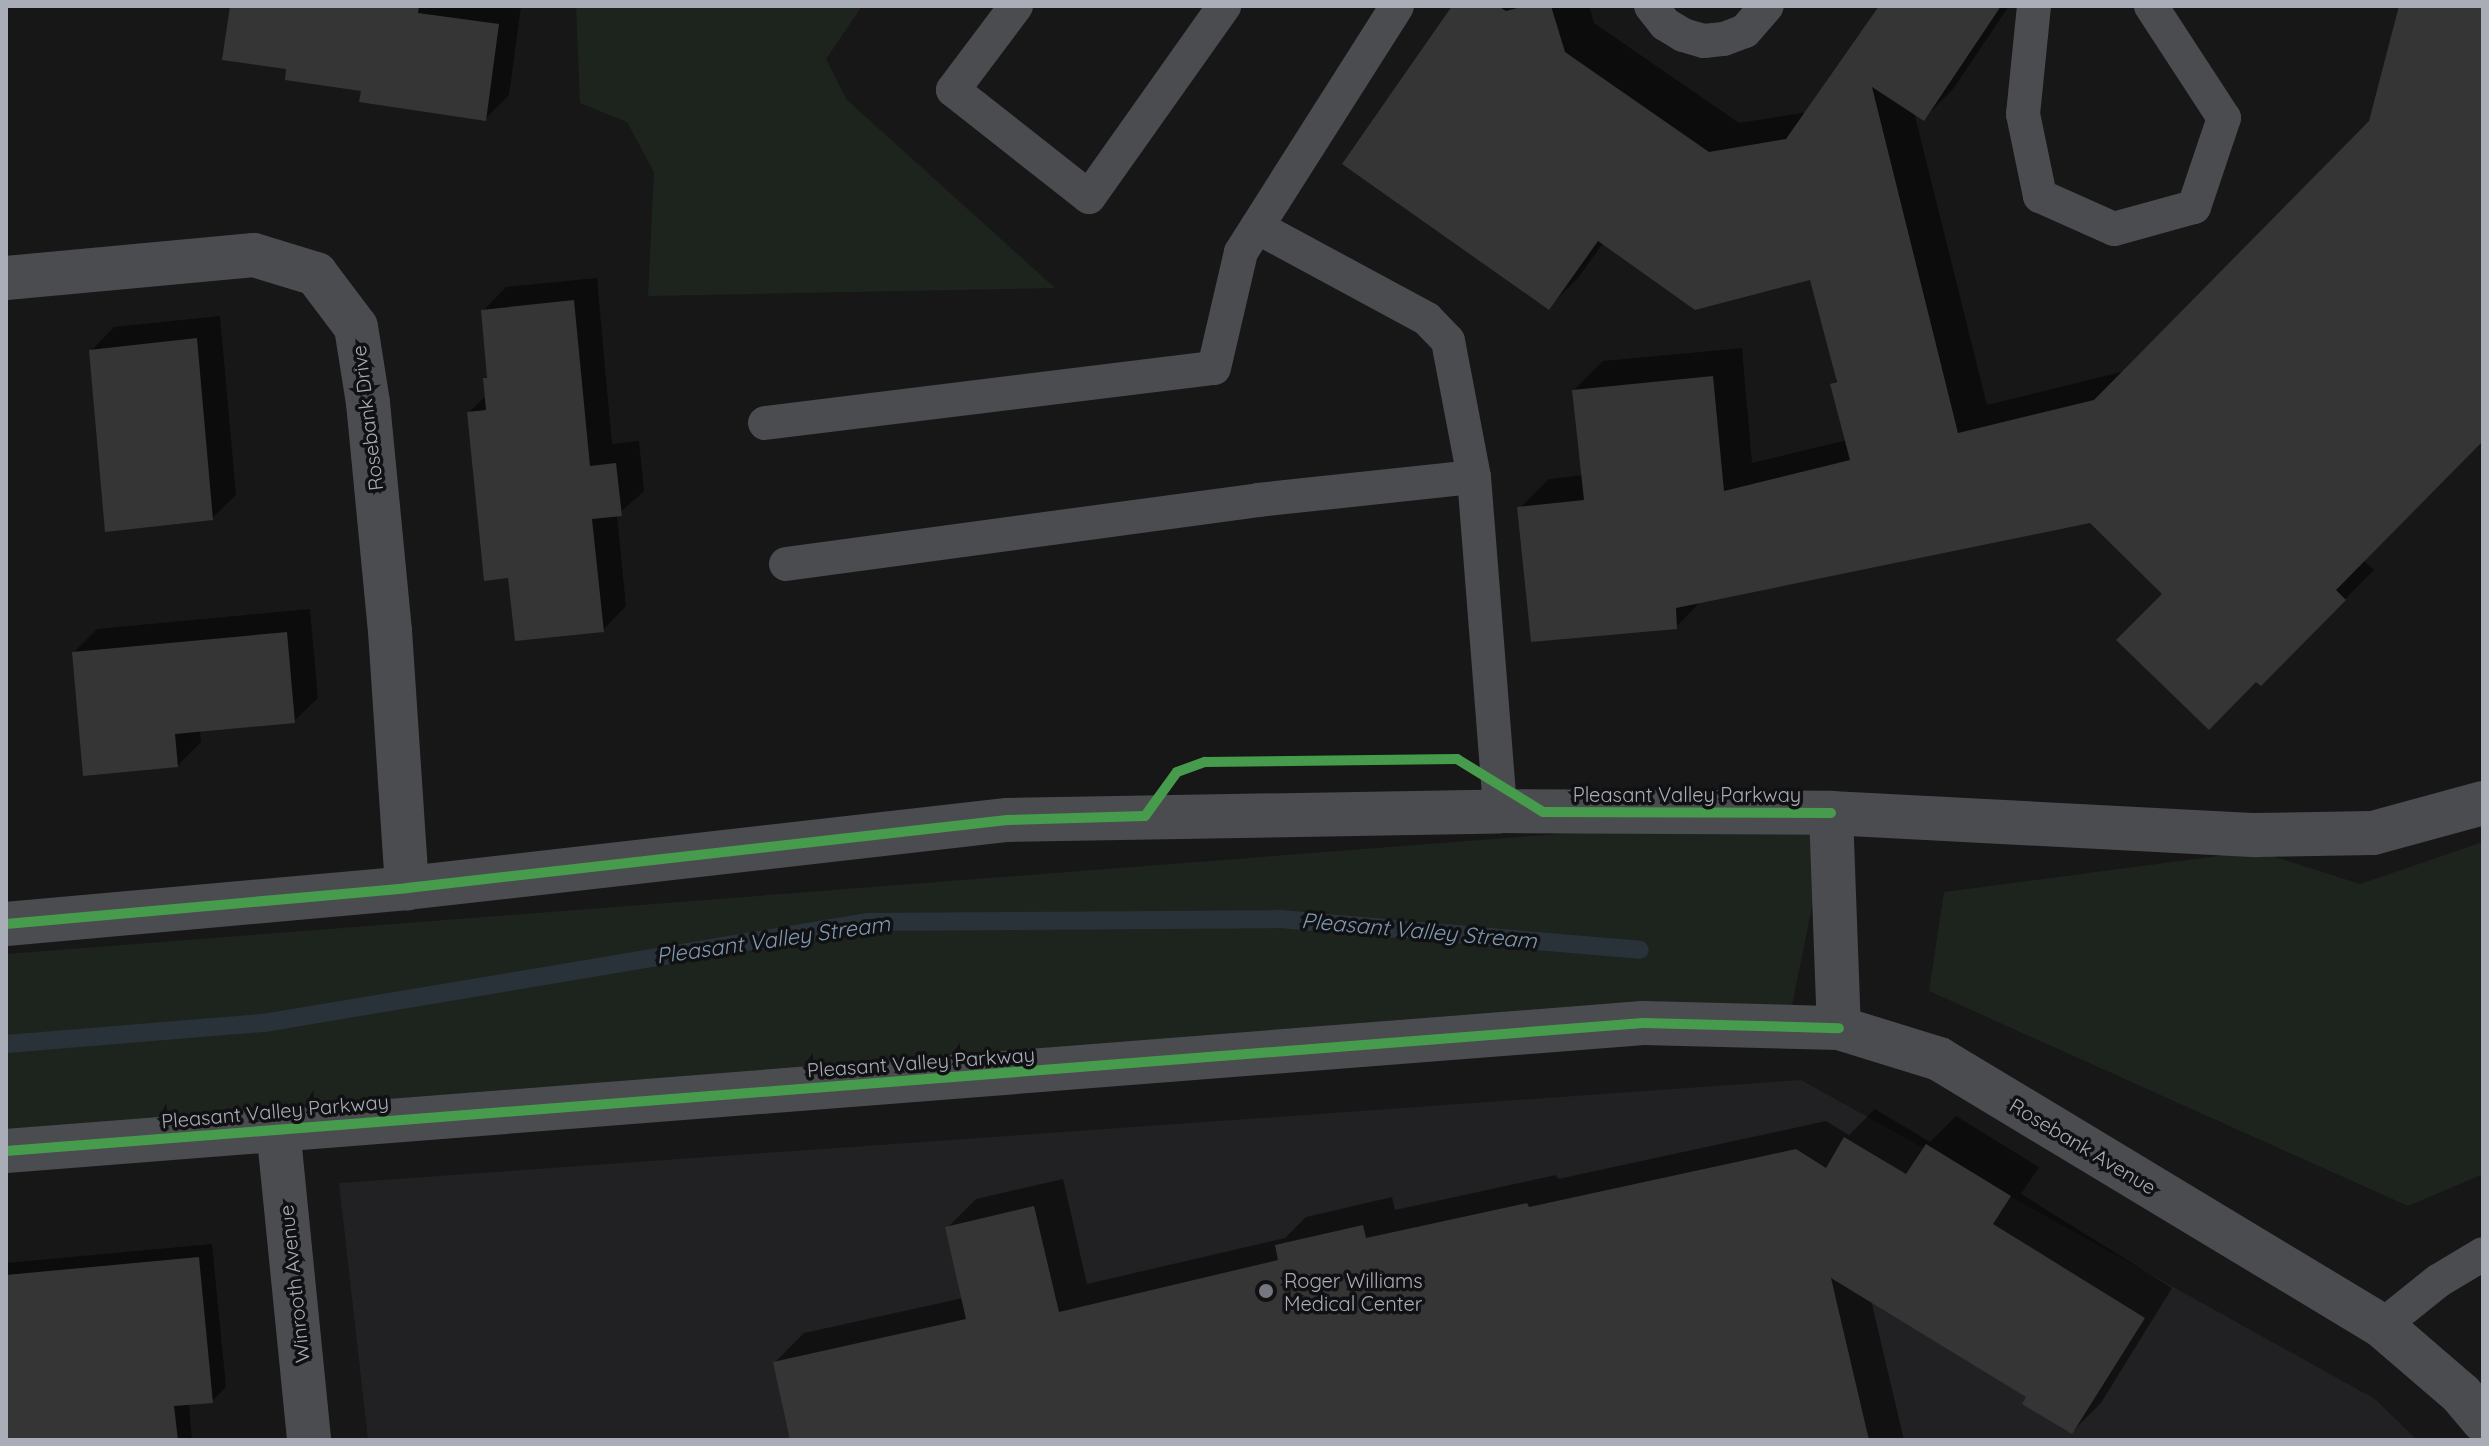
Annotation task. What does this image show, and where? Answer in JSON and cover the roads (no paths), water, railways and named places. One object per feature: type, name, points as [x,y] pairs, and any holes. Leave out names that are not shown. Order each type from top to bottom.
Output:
[{"type":"street","name":"Rosebank Drive","points":[[6,278],[254,255],[316,274],[356,327],[368,403],[390,631],[407,888]]},
{"type":"street","name":"Pleasant Valley Parkway","points":[[6,924],[407,888],[1007,820],[1500,811],[1831,813],[2300,834],[2373,833],[2483,803]]},
{"type":"street","points":[[1831,813],[1839,1028]]},
{"type":"street","name":"Pleasant Valley Parkway","points":[[6,1151],[1643,1023],[1839,1028]]},
{"type":"street","name":"Rosebank Avenue","points":[[1839,1028],[1939,1059],[2382,1326],[2461,1394],[2483,1420]]},
{"type":"street","name":"Winrooth Avenue","points":[[278,1128],[309,1440]]},
{"type":"lane","points":[[1016,6],[953,90],[1089,197],[1224,6]]},
{"type":"lane","points":[[765,423],[1214,368],[1241,252],[1397,6]]},
{"type":"lane","points":[[1651,6],[1665,24],[1683,35],[1704,41],[1724,39],[1745,31],[1767,6]]},
{"type":"lane","points":[[2034,6],[2023,114],[2040,196],[2114,229],[2194,207],[2224,118],[2151,6]]},
{"type":"lane","points":[[1257,227],[1427,319],[1448,341],[1474,477],[1500,811]]},
{"type":"lane","points":[[786,564],[1258,500],[1474,477]]},
{"type":"lane","points":[[2382,1326],[2438,1281],[2483,1254]]},
{"type":"waterway","name":"Pleasant Valley Stream","points":[[6,1044],[264,1023],[867,922],[1280,919],[1640,950]]},
{"type":"place","name":"Roger Williams Medical Center","points":[[1266,1291]]}]
